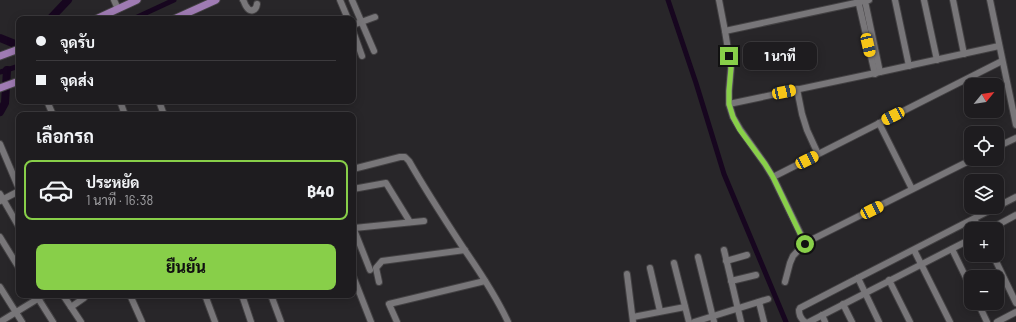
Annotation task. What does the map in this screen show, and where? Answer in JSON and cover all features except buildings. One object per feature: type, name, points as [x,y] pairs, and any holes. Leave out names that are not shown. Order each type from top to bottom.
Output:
[{"type":"main road","points":[[103,16],[137,0]]},
{"type":"main road","points":[[181,16],[216,0]]},
{"type":"main road","points":[[2,55],[16,51]]},
{"type":"main road","points":[[0,88],[16,82]]},
{"type":"street","points":[[114,0],[118,9]]},
{"type":"street","points":[[243,0],[248,9],[254,10],[257,4]]},
{"type":"street","points":[[340,0],[347,16]]},
{"type":"street","points":[[352,0],[374,51]]},
{"type":"street","points":[[719,0],[726,31],[731,68],[729,104],[733,117],[740,130],[773,177],[805,244]]},
{"type":"street","points":[[895,0],[909,66]]},
{"type":"street","points":[[924,0],[937,60]]},
{"type":"street","points":[[953,0],[964,54]]},
{"type":"street","points":[[990,0],[1016,126]]},
{"type":"street","points":[[726,31],[838,3],[863,1],[878,73]]},
{"type":"street","points":[[356,25],[375,17]]},
{"type":"street","points":[[356,39],[362,56]]},
{"type":"street","points":[[729,104],[999,46]]},
{"type":"street","points":[[773,177],[1002,61]]},
{"type":"street","points":[[797,89],[807,130],[818,154]]},
{"type":"street","points":[[879,123],[912,189]]},
{"type":"street","points":[[1004,144],[1016,138]]},
{"type":"street","points":[[0,144],[16,183]]},
{"type":"street","points":[[356,168],[400,157],[405,157],[409,161],[427,192],[485,281],[508,322]]},
{"type":"street","points":[[785,282],[793,256],[805,244],[964,164]]},
{"type":"street","points":[[356,188],[386,183],[410,222]]},
{"type":"street","points":[[16,191],[1,198],[16,221]]},
{"type":"street","points":[[805,322],[799,314],[800,308],[1016,197]]},
{"type":"street","points":[[1003,222],[1014,216],[1016,223]]},
{"type":"street","points":[[356,227],[424,220]]},
{"type":"street","points":[[356,235],[370,270]]},
{"type":"street","points":[[0,237],[16,263]]},
{"type":"street","points":[[809,322],[964,243]]},
{"type":"street","points":[[952,249],[964,274]]},
{"type":"street","points":[[379,282],[376,268],[382,261],[465,250]]},
{"type":"street","points":[[724,250],[741,322]]},
{"type":"street","points":[[914,250],[950,322]]},
{"type":"street","points":[[726,260],[747,255]]},
{"type":"street","points":[[698,256],[714,319]]},
{"type":"street","points":[[996,262],[1016,303]]},
{"type":"street","points":[[674,263],[689,322]]},
{"type":"street","points":[[650,268],[660,311]]},
{"type":"street","points":[[626,274],[633,319],[660,311],[685,307]]},
{"type":"street","points":[[731,281],[756,275]]},
{"type":"street","points":[[858,278],[879,322]]},
{"type":"street","points":[[889,280],[910,322]]},
{"type":"street","points":[[397,322],[389,304],[485,281]]},
{"type":"street","points":[[356,284],[371,322]]},
{"type":"street","points":[[0,287],[22,322]]},
{"type":"street","points":[[0,322],[36,298]]},
{"type":"street","points":[[38,298],[53,322]]},
{"type":"street","points":[[65,298],[81,322]]},
{"type":"street","points":[[71,307],[84,298]]},
{"type":"street","points":[[131,298],[142,322]]},
{"type":"street","points":[[206,298],[215,322]]},
{"type":"street","points":[[243,298],[251,322]]},
{"type":"street","points":[[272,298],[281,322]]},
{"type":"street","points":[[694,322],[714,319],[737,309],[768,299]]},
{"type":"street","points":[[759,302],[764,322]]},
{"type":"street","points":[[843,304],[852,322]]},
{"type":"street","points":[[981,310],[987,322]]},
{"type":"street","points":[[997,322],[1016,312]]},
{"type":"street","points":[[822,315],[825,322]]},
{"type":"waterway","points":[[53,16],[68,0]]},
{"type":"waterway","points":[[139,16],[174,0]]},
{"type":"waterway","points":[[668,0],[696,83],[724,174],[786,322]]},
{"type":"waterway","points":[[0,38],[16,45]]},
{"type":"waterway","points":[[0,72],[16,67]]},
{"type":"waterway","points":[[0,112],[5,103],[7,70]]},
{"type":"route","points":[[729,56],[731,68],[729,104],[733,117],[740,130],[773,177],[805,244]]}]
